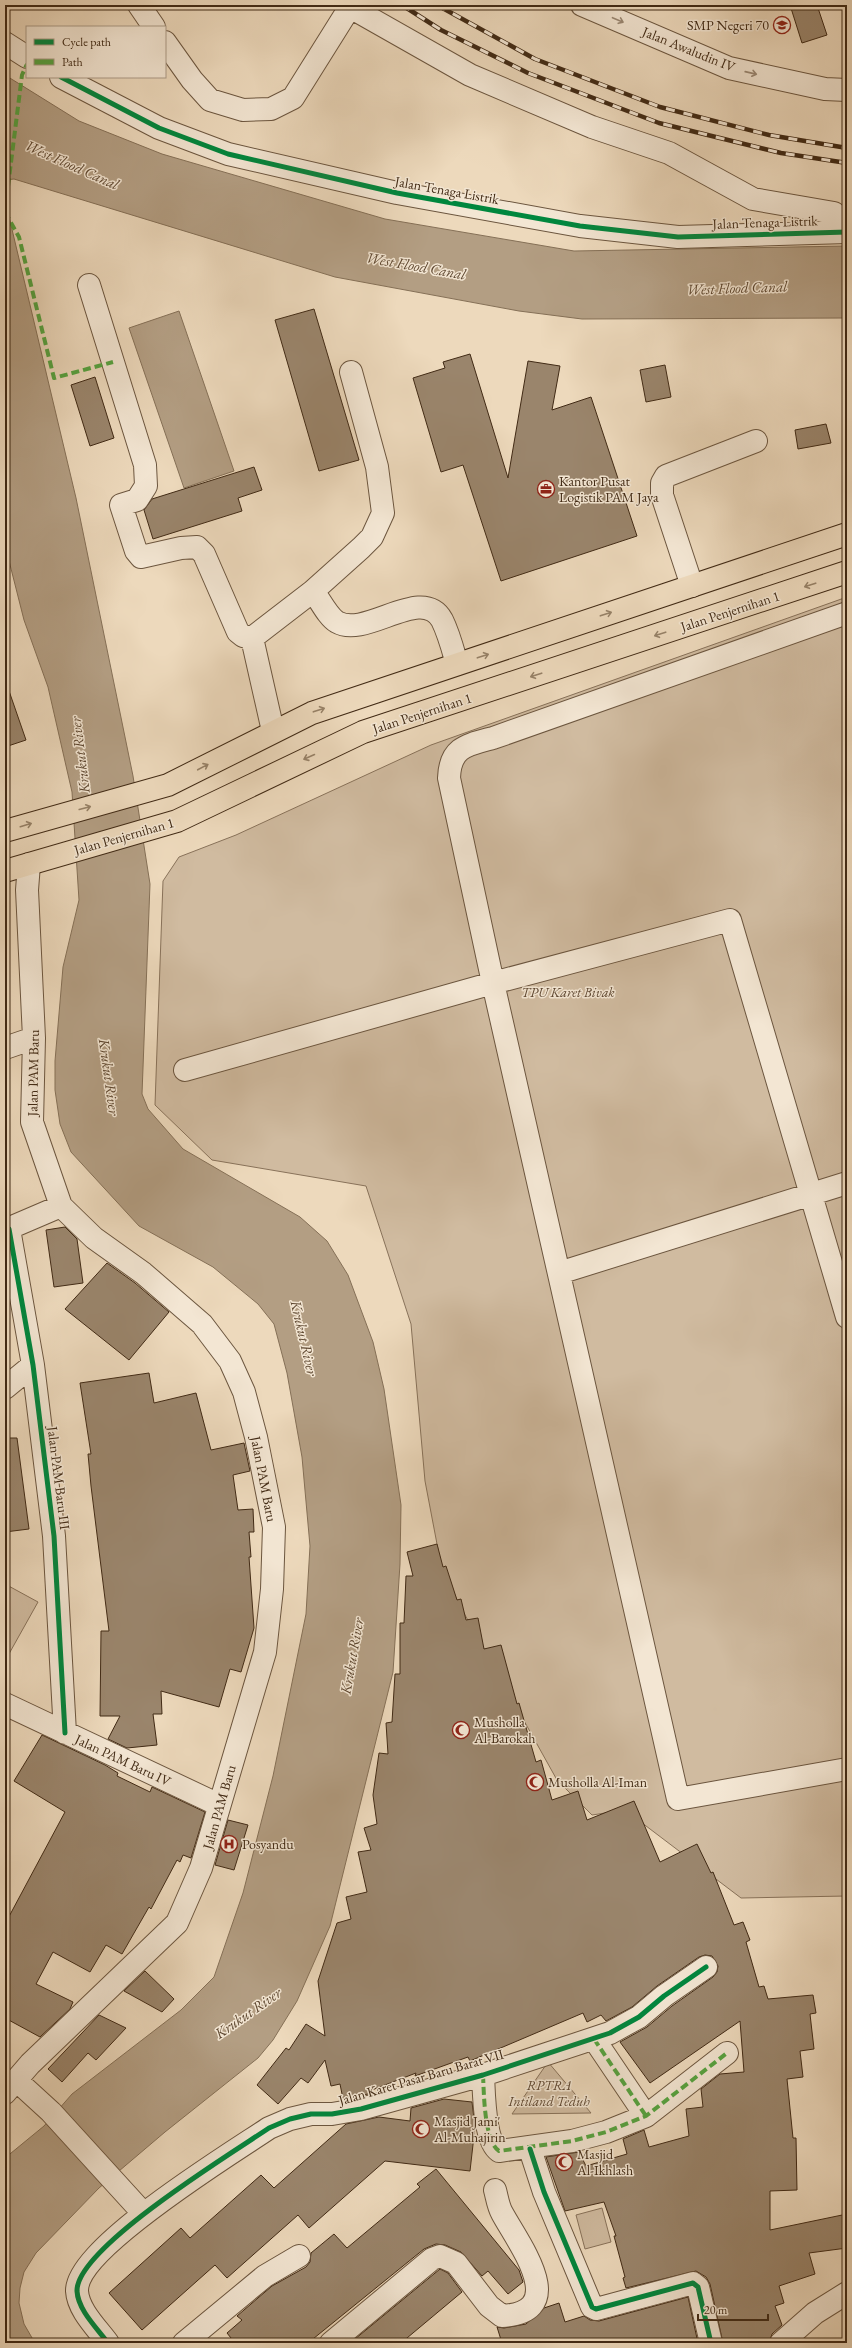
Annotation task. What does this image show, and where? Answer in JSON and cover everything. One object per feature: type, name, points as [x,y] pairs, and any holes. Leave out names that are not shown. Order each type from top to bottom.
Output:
[{"type":"main road","points":[[5,831],[168,785],[273,731],[312,713],[847,534]]},
{"type":"main road","name":"Jalan Penjernihan 1","points":[[5,871],[177,821],[363,732],[847,572]]},
{"type":"street","points":[[138,5],[153,26]]},
{"type":"street","name":"Jalan Awaludin IV","points":[[582,5],[729,68],[826,89],[847,90]]},
{"type":"street","points":[[166,43],[192,80],[210,100],[243,110],[271,109],[293,98],[348,6],[470,75],[592,126],[669,154],[753,200],[834,213],[846,232]]},
{"type":"street","points":[[5,44],[26,56]]},
{"type":"street","name":"Jalan Tenaga Listrik","points":[[63,78],[159,128],[228,154],[397,193],[580,226],[678,237],[846,232]]},
{"type":"street","points":[[90,285],[145,465],[146,486],[137,500],[121,505],[136,551],[141,557],[181,548],[197,547],[204,554],[238,632],[242,636],[252,638],[313,591],[372,537],[383,513],[377,466],[351,372]]},
{"type":"street","points":[[692,586],[662,494],[662,483],[666,476],[756,441]]},
{"type":"street","points":[[313,591],[335,622],[344,626],[355,626],[411,609],[424,608],[435,611],[442,620],[457,664]]},
{"type":"street","points":[[847,613],[793,630],[493,738],[464,746],[454,755],[449,766],[449,778],[492,983],[678,1799],[847,1769]]},
{"type":"street","points":[[252,638],[273,731]]},
{"type":"street","name":"Jalan PAM Baru","points":[[17,2079],[177,1923],[201,1868],[212,1801],[265,1652],[272,1589],[274,1527],[256,1437],[244,1392],[230,1361],[202,1324],[143,1274],[94,1238],[61,1206],[32,1122],[34,1038],[27,890],[29,864]]},
{"type":"street","points":[[185,1070],[492,983],[730,920],[847,1317]]},
{"type":"street","points":[[5,1048],[34,1038]]},
{"type":"street","points":[[559,1273],[847,1183]]},
{"type":"street","points":[[7,1230],[61,1206]]},
{"type":"street","name":"Jalan PAM Baru III","points":[[7,1230],[33,1365],[54,1536],[65,1733]]},
{"type":"street","points":[[5,1388],[33,1365]]},
{"type":"street","name":"Jalan PAM Baru IV","points":[[5,1704],[212,1801]]},
{"type":"street","name":"Jalan Karet Pasar Baru Barat VII","points":[[108,2343],[81,2307],[77,2291],[80,2278],[87,2266],[143,2213],[269,2128],[290,2119],[311,2114],[332,2114],[361,2109],[483,2075],[594,2039],[610,2033],[639,2017],[664,1996],[706,1967]]},
{"type":"street","points":[[594,2039],[646,2116]]},
{"type":"street","points":[[483,2075],[487,2118],[493,2146],[500,2151],[530,2149],[572,2142],[606,2132],[646,2116],[727,2053]]},
{"type":"street","points":[[17,2079],[51,2112],[143,2213]]},
{"type":"street","points":[[530,2149],[544,2192],[592,2307],[596,2309],[693,2283],[698,2287],[711,2343]]},
{"type":"street","points":[[331,2343],[432,2259],[440,2256],[456,2263],[489,2306],[502,2316],[515,2315],[530,2308],[534,2304],[537,2290],[533,2267],[501,2212],[495,2190]]},
{"type":"street","points":[[184,2343],[265,2276],[299,2256]]},
{"type":"street","points":[[781,2343],[815,2313],[847,2292]]},
{"type":"green space","name":"TPU Karet Bivak","points":[[847,597],[847,1896],[741,1898],[625,1810],[592,1815],[557,1780],[460,1606],[441,1565],[425,1481],[411,1324],[366,1186],[212,1160],[155,1105],[163,881],[179,857],[236,835],[431,745]]},
{"type":"green space","points":[[5,1584],[38,1602],[5,1661]]},
{"type":"green space","name":"RPTRA Intiland Teduh","points":[[548,2062],[591,2113],[512,2114]]},
{"type":"green space","points":[[602,2208],[611,2242],[585,2249],[576,2215]]},
{"type":"water","name":"West Flood Canal","points":[[5,75],[79,121],[162,154],[385,219],[574,251],[847,246],[847,318],[582,319],[519,311],[335,277],[14,179],[5,180]]},
{"type":"water","name":"Krukut River","points":[[5,200],[76,498],[133,776],[150,884],[142,1094],[148,1109],[183,1149],[300,1217],[327,1241],[348,1275],[373,1342],[384,1389],[401,1505],[400,1564],[393,1672],[330,1926],[297,2001],[273,2040],[258,2058],[165,2132],[99,2188],[36,2253],[24,2272],[20,2288],[19,2303],[24,2324],[35,2343],[5,2343],[5,2158],[44,2126],[72,2094],[181,2010],[214,1977],[243,1893],[273,1776],[306,1614],[310,1546],[302,1457],[287,1373],[274,1324],[258,1304],[213,1267],[139,1226],[71,1152],[60,1124],[55,1090],[55,1061],[63,967],[79,900],[72,792],[48,687],[24,620],[5,545]]},
{"type":"water","points":[[179,311],[234,471],[184,488],[129,328]]},
{"type":"building","points":[[790,5],[817,5],[827,35],[802,43]]},
{"type":"building","points":[[314,309],[359,460],[319,471],[275,320]]},
{"type":"building","name":"Kantor Pusat Logistik PAM Jaya","points":[[470,354],[508,478],[528,361],[560,366],[552,410],[591,397],[637,536],[501,581],[463,465],[441,472],[413,378],[445,368],[443,362]]},
{"type":"building","points":[[665,365],[671,397],[646,402],[640,370]]},
{"type":"building","points":[[95,377],[114,438],[90,446],[71,385]]},
{"type":"building","points":[[826,424],[831,443],[798,449],[795,430]]},
{"type":"building","points":[[254,467],[262,490],[238,498],[242,511],[153,539],[144,510],[152,499]]},
{"type":"building","points":[[5,688],[8,688],[26,740],[5,747]]},
{"type":"building","points":[[65,1227],[77,1239],[83,1283],[54,1287],[46,1230]]},
{"type":"building","points":[[107,1263],[135,1283],[169,1312],[129,1360],[65,1309]]},
{"type":"building","points":[[149,1373],[154,1403],[196,1393],[211,1450],[244,1443],[250,1471],[233,1475],[238,1510],[253,1509],[254,1532],[249,1532],[251,1557],[249,1557],[254,1628],[241,1672],[230,1669],[219,1707],[161,1691],[162,1714],[153,1714],[157,1745],[127,1748],[108,1739],[120,1716],[100,1716],[101,1631],[109,1631],[91,1486],[88,1454],[91,1454],[80,1383]]},
{"type":"building","points":[[5,1438],[17,1438],[29,1529],[5,1532]]},
{"type":"building","points":[[437,1544],[443,1567],[446,1566],[457,1600],[461,1599],[466,1620],[478,1618],[484,1649],[501,1645],[517,1704],[519,1703],[536,1762],[541,1760],[552,1800],[578,1791],[587,1820],[634,1801],[660,1862],[697,1844],[711,1873],[713,1872],[734,1925],[743,1922],[750,1940],[746,1942],[759,1987],[764,1986],[768,1999],[813,1995],[816,2013],[810,2014],[814,2049],[800,2051],[803,2077],[787,2079],[793,2138],[796,2138],[797,2190],[770,2191],[770,2230],[847,2214],[847,2248],[809,2253],[815,2274],[779,2286],[784,2303],[775,2306],[782,2325],[772,2334],[769,2343],[723,2343],[710,2284],[706,2277],[696,2271],[626,2288],[623,2278],[625,2277],[614,2236],[616,2236],[604,2202],[565,2211],[546,2157],[579,2152],[586,2166],[627,2154],[623,2139],[644,2130],[649,2147],[689,2136],[686,2109],[703,2107],[701,2089],[720,2074],[744,2072],[740,2021],[650,2083],[620,2042],[647,2027],[672,2006],[713,1977],[717,1972],[718,1966],[712,1956],[705,1955],[699,1957],[657,1986],[632,2007],[606,2021],[601,2015],[587,2022],[583,2013],[470,2061],[468,2057],[415,2076],[416,2073],[372,2090],[373,2093],[343,2099],[340,2084],[331,2086],[325,2060],[308,2083],[301,2078],[278,2104],[257,2085],[286,2048],[289,2050],[306,2024],[325,2036],[318,1981],[337,1923],[351,1919],[346,1897],[367,1892],[358,1852],[371,1850],[364,1828],[377,1824],[373,1795],[379,1753],[388,1754],[386,1723],[392,1722],[395,1674],[400,1674],[400,1623],[404,1623],[406,1576],[413,1576],[407,1552]]},
{"type":"building","points":[[42,1735],[105,1765],[118,1773],[117,1776],[150,1792],[152,1787],[205,1812],[191,1858],[183,1855],[180,1862],[177,1860],[151,1909],[149,1907],[122,1954],[106,1945],[90,1972],[53,1952],[36,1984],[73,2002],[70,2009],[40,2037],[5,2018],[5,1924],[65,1812],[14,1781]]},
{"type":"building","name":"Posyandu","points":[[228,1820],[248,1825],[234,1870],[215,1865]]},
{"type":"building","points":[[145,1971],[174,1999],[162,2012],[124,1991]]},
{"type":"building","points":[[99,2015],[126,2028],[96,2060],[88,2053],[62,2082],[48,2069]]},
{"type":"building","points":[[444,2099],[472,2102],[475,2127],[470,2171],[385,2161],[309,2228],[298,2215],[227,2278],[215,2265],[142,2330],[109,2293],[181,2228],[190,2238],[261,2175],[274,2188],[346,2124],[379,2117],[410,2121],[411,2108]]},
{"type":"building","points":[[436,2169],[519,2270],[523,2282],[508,2294],[488,2271],[482,2276],[461,2252],[445,2245],[436,2244],[424,2249],[308,2343],[235,2343],[227,2333],[242,2320],[237,2316],[272,2286],[306,2267],[310,2262],[311,2253],[334,2234],[347,2248],[420,2187],[417,2184]]},
{"type":"building","points":[[440,2269],[448,2273],[462,2292],[401,2343],[359,2343],[355,2339]]},
{"type":"building","points":[[688,2297],[698,2343],[502,2343],[497,2327],[504,2328],[526,2324],[544,2308],[559,2303],[565,2322],[584,2316],[590,2320],[599,2321]]},
{"type":"railway","points":[[402,5],[441,30],[528,73],[659,123],[781,153],[847,163]]},
{"type":"railway","points":[[437,5],[535,59],[660,107],[769,135],[847,148]]},
{"type":"marked path","points":[[5,210],[22,75],[26,66]]},
{"type":"marked path","points":[[5,212],[19,237],[54,378],[113,362]]},
{"type":"marked path","points":[[594,2039],[646,2116]]},
{"type":"marked path","points":[[483,2075],[486,2116],[490,2137],[494,2146],[499,2151],[572,2141],[606,2132],[646,2116],[727,2053]]},
{"type":"cycle path","points":[[63,78],[159,128],[228,154],[397,193],[580,226],[678,237],[847,232]]},
{"type":"cycle path","points":[[9,1229],[33,1365],[54,1536],[65,1733]]},
{"type":"cycle path","points":[[108,2343],[84,2312],[78,2298],[77,2291],[83,2273],[101,2251],[128,2227],[192,2179],[269,2128],[290,2119],[311,2114],[332,2114],[361,2109],[483,2075],[610,2033],[639,2017],[664,1996],[706,1967]]},
{"type":"cycle path","points":[[530,2149],[544,2192],[592,2307],[596,2309],[693,2283],[698,2287],[711,2343]]},
{"type":"place","name":"SMP Negeri 70","points":[[782,25]]},
{"type":"place","name":"Kantor Pusat Logistik PAM Jaya","points":[[546,489]]},
{"type":"place","name":"Musholla Al-Barokah","points":[[461,1730]]},
{"type":"place","name":"Musholla Al-Iman","points":[[535,1782]]},
{"type":"place","name":"Posyandu","points":[[229,1844]]},
{"type":"place","name":"Masjid Jami' Al-Muhajirin","points":[[421,2129]]},
{"type":"place","name":"Masjid Al-Ikhlash","points":[[564,2162]]}]
